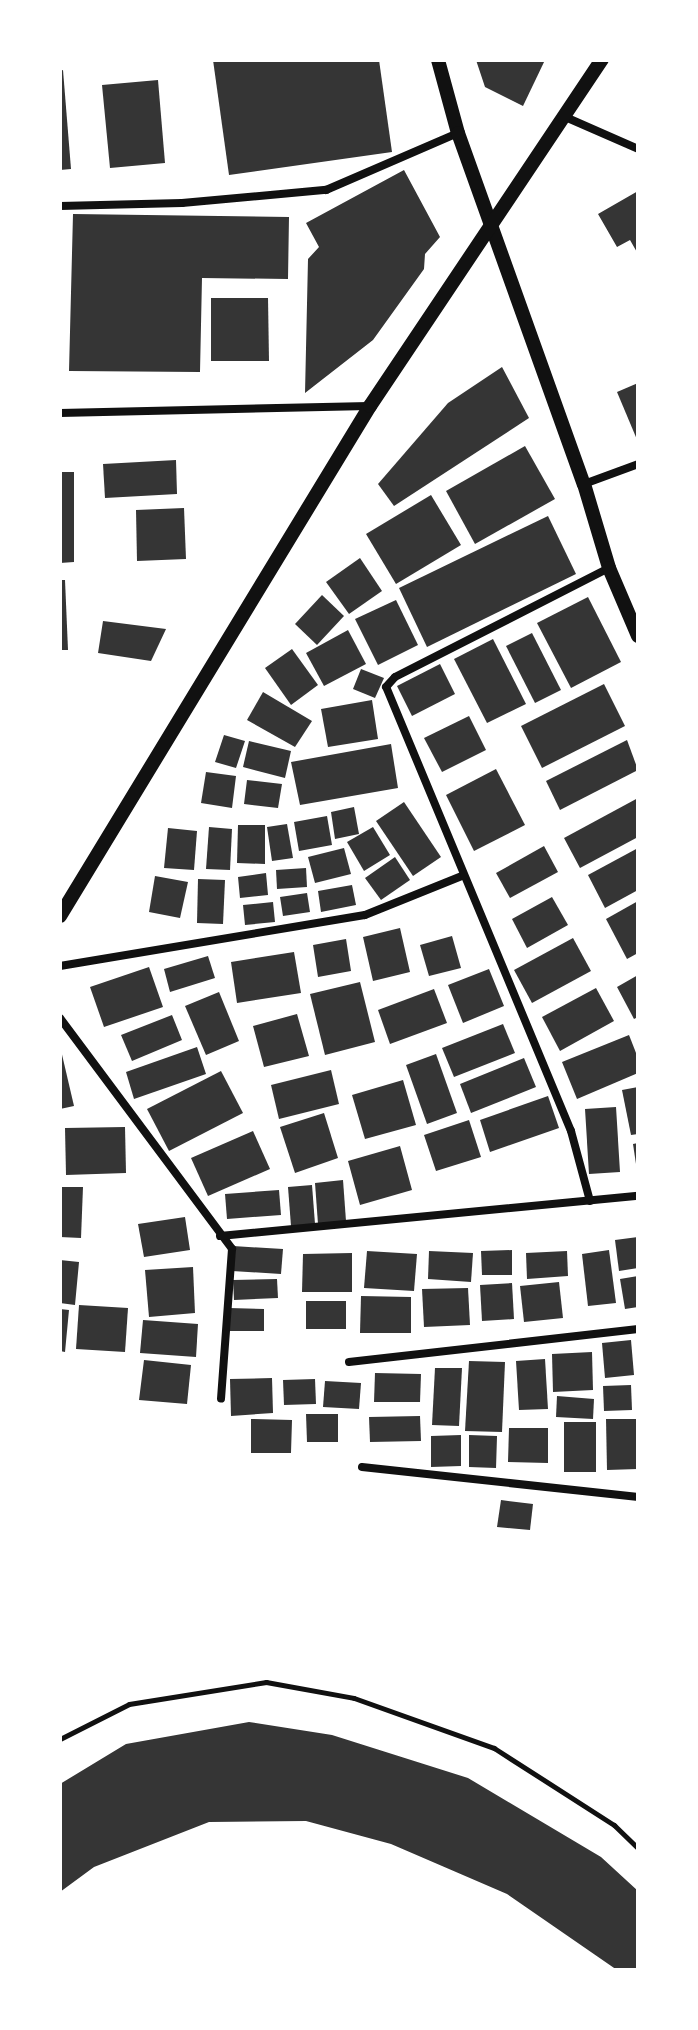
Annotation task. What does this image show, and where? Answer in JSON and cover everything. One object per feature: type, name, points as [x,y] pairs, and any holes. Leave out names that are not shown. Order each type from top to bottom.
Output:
[{"type":"street","points":[[438,60],[458,133],[584,484],[609,568],[638,636]]},
{"type":"street","points":[[60,916],[370,406],[562,115],[602,60]]},
{"type":"street","points":[[562,115],[638,149]]},
{"type":"street","points":[[60,206],[182,203],[326,190],[458,133]]},
{"type":"street","points":[[60,413],[370,406]]},
{"type":"street","points":[[584,484],[638,464]]},
{"type":"street","points":[[590,1201],[571,1131],[462,876],[386,687],[395,677],[609,568]]},
{"type":"street","points":[[60,966],[365,915],[462,876]]},
{"type":"street","points":[[60,1018],[232,1249],[221,1399]]},
{"type":"street","points":[[220,1236],[638,1196]]},
{"type":"street","points":[[349,1362],[638,1329]]},
{"type":"street","points":[[362,1467],[638,1497]]},
{"type":"path","points":[[60,1739],[129,1704],[266,1682],[354,1698],[494,1748],[614,1825],[638,1848]]},
{"type":"building","points":[[213,60],[379,60],[392,152],[229,175]]},
{"type":"building","points":[[476,60],[545,60],[523,106],[485,87]]},
{"type":"building","points":[[63,70],[71,169],[60,170],[60,71]]},
{"type":"building","points":[[158,80],[165,163],[110,168],[102,85]]},
{"type":"building","points":[[404,170],[440,237],[425,254],[424,269],[373,340],[305,393],[308,259],[319,247],[306,223]]},
{"type":"building","points":[[638,191],[638,254],[630,240],[617,247],[598,214]]},
{"type":"building","points":[[73,214],[289,217],[288,279],[202,278],[200,372],[69,371]]},
{"type":"building","points":[[211,298],[268,298],[269,361],[211,361]]},
{"type":"building","points":[[502,367],[529,418],[394,506],[378,484],[448,403]]},
{"type":"building","points":[[638,383],[638,442],[617,392]]},
{"type":"building","points":[[525,446],[555,499],[475,544],[446,491]]},
{"type":"building","points":[[176,460],[177,494],[105,498],[103,464]]},
{"type":"building","points":[[60,472],[74,472],[74,562],[60,563]]},
{"type":"building","points":[[431,495],[461,545],[396,584],[366,534]]},
{"type":"building","points":[[184,508],[186,559],[137,561],[136,510]]},
{"type":"building","points":[[548,516],[576,574],[427,647],[399,588]]},
{"type":"building","points":[[360,558],[382,591],[349,614],[326,582]]},
{"type":"building","points":[[60,580],[65,580],[68,650],[60,650]]},
{"type":"building","points":[[322,595],[344,616],[317,645],[295,624]]},
{"type":"building","points":[[588,597],[621,662],[571,688],[537,623]]},
{"type":"building","points":[[396,600],[418,645],[378,665],[355,619]]},
{"type":"building","points":[[103,621],[166,629],[151,661],[98,653]]},
{"type":"building","points":[[348,630],[366,664],[324,686],[306,653]]},
{"type":"building","points":[[532,633],[561,690],[535,703],[506,646]]},
{"type":"building","points":[[493,639],[526,704],[487,723],[454,659]]},
{"type":"building","points":[[292,649],[318,685],[291,705],[265,668]]},
{"type":"building","points":[[440,664],[455,694],[412,716],[397,686]]},
{"type":"building","points":[[361,669],[384,678],[375,698],[353,689]]},
{"type":"building","points":[[604,684],[625,726],[542,768],[521,726]]},
{"type":"building","points":[[263,692],[312,721],[295,747],[247,720]]},
{"type":"building","points":[[372,700],[378,739],[328,747],[321,709]]},
{"type":"building","points":[[469,716],[486,750],[442,772],[424,738]]},
{"type":"building","points":[[224,735],[245,741],[236,768],[215,762]]},
{"type":"building","points":[[627,740],[638,770],[560,810],[546,781]]},
{"type":"building","points":[[249,741],[291,751],[285,778],[243,767]]},
{"type":"building","points":[[391,744],[398,788],[300,805],[291,762]]},
{"type":"building","points":[[496,769],[525,825],[474,851],[446,795]]},
{"type":"building","points":[[206,772],[236,776],[232,808],[201,803]]},
{"type":"building","points":[[247,780],[282,784],[278,808],[244,804]]},
{"type":"building","points":[[638,798],[638,837],[580,868],[564,838]]},
{"type":"building","points":[[404,802],[441,857],[413,876],[376,821]]},
{"type":"building","points":[[354,807],[359,834],[335,839],[331,812]]},
{"type":"building","points":[[327,816],[332,845],[299,851],[294,822]]},
{"type":"building","points":[[287,824],[293,858],[272,861],[267,827]]},
{"type":"building","points":[[238,825],[265,825],[265,864],[237,863]]},
{"type":"building","points":[[209,827],[232,829],[230,870],[206,869]]},
{"type":"building","points":[[373,827],[390,855],[364,871],[347,842]]},
{"type":"building","points":[[168,828],[197,831],[194,870],[164,868]]},
{"type":"building","points":[[544,846],[558,872],[510,898],[496,873]]},
{"type":"building","points":[[344,848],[351,874],[315,883],[308,857]]},
{"type":"building","points":[[638,848],[638,890],[605,908],[588,875]]},
{"type":"building","points":[[395,857],[410,880],[381,900],[365,878]]},
{"type":"building","points":[[306,868],[307,887],[277,889],[276,870]]},
{"type":"building","points":[[266,873],[268,895],[240,898],[238,877]]},
{"type":"building","points":[[155,876],[188,882],[180,918],[149,912]]},
{"type":"building","points":[[198,879],[225,880],[223,924],[197,923]]},
{"type":"building","points":[[352,885],[356,905],[321,912],[318,891]]},
{"type":"building","points":[[307,893],[310,912],[283,916],[280,897]]},
{"type":"building","points":[[552,897],[568,925],[527,948],[512,919]]},
{"type":"building","points":[[638,901],[638,953],[627,959],[606,919]]},
{"type":"building","points":[[273,902],[275,922],[245,925],[243,905]]},
{"type":"building","points":[[400,928],[410,972],[373,981],[363,937]]},
{"type":"building","points":[[452,936],[461,968],[429,976],[420,945]]},
{"type":"building","points":[[573,938],[591,971],[532,1003],[514,970]]},
{"type":"building","points":[[346,939],[351,971],[318,977],[313,945]]},
{"type":"building","points":[[294,952],[301,993],[237,1003],[231,962]]},
{"type":"building","points":[[208,956],[215,978],[170,992],[164,969]]},
{"type":"building","points":[[149,967],[163,1007],[104,1027],[90,987]]},
{"type":"building","points":[[489,969],[504,1006],[463,1023],[448,985]]},
{"type":"building","points":[[638,975],[638,1017],[634,1019],[617,987]]},
{"type":"building","points":[[360,982],[375,1042],[325,1055],[310,994]]},
{"type":"building","points":[[596,988],[614,1021],[560,1051],[542,1017]]},
{"type":"building","points":[[434,989],[447,1023],[390,1044],[378,1010]]},
{"type":"building","points":[[219,992],[239,1041],[206,1055],[185,1006]]},
{"type":"building","points":[[297,1014],[309,1056],[264,1067],[253,1026]]},
{"type":"building","points":[[172,1015],[182,1040],[132,1061],[121,1035]]},
{"type":"building","points":[[503,1024],[515,1053],[454,1077],[442,1048]]},
{"type":"building","points":[[629,1035],[638,1058],[638,1073],[577,1099],[562,1062]]},
{"type":"building","points":[[60,1046],[74,1106],[60,1109]]},
{"type":"building","points":[[197,1047],[206,1074],[134,1099],[126,1072]]},
{"type":"building","points":[[436,1054],[457,1113],[427,1124],[406,1065]]},
{"type":"building","points":[[524,1058],[536,1087],[471,1113],[460,1084]]},
{"type":"building","points":[[331,1070],[339,1104],[279,1119],[271,1085]]},
{"type":"building","points":[[221,1071],[243,1113],[169,1151],[147,1109]]},
{"type":"building","points":[[403,1080],[416,1125],[365,1139],[352,1095]]},
{"type":"building","points":[[638,1087],[638,1134],[631,1135],[622,1090]]},
{"type":"building","points":[[548,1096],[559,1128],[490,1152],[480,1120]]},
{"type":"building","points":[[616,1107],[620,1172],[589,1174],[585,1109]]},
{"type":"building","points":[[324,1113],[338,1158],[295,1173],[280,1127]]},
{"type":"building","points":[[469,1120],[481,1157],[436,1171],[424,1135]]},
{"type":"building","points":[[125,1127],[126,1173],[66,1175],[65,1128]]},
{"type":"building","points":[[253,1131],[270,1169],[208,1196],[191,1158]]},
{"type":"building","points":[[638,1143],[638,1164],[636,1164],[633,1144]]},
{"type":"building","points":[[400,1146],[412,1190],[360,1205],[348,1161]]},
{"type":"building","points":[[343,1180],[346,1221],[318,1224],[315,1183]]},
{"type":"building","points":[[312,1185],[315,1224],[291,1226],[288,1187]]},
{"type":"building","points":[[60,1187],[83,1187],[81,1238],[60,1237]]},
{"type":"building","points":[[279,1190],[281,1215],[227,1219],[225,1194]]},
{"type":"building","points":[[185,1217],[190,1250],[144,1257],[138,1224]]},
{"type":"building","points":[[638,1237],[638,1268],[619,1271],[615,1240]]},
{"type":"building","points":[[233,1246],[283,1249],[281,1274],[232,1271]]},
{"type":"building","points":[[512,1250],[512,1275],[482,1275],[481,1251]]},
{"type":"building","points":[[609,1250],[616,1303],[588,1306],[582,1254]]},
{"type":"building","points":[[367,1251],[417,1254],[414,1291],[364,1288]]},
{"type":"building","points":[[429,1251],[473,1253],[471,1282],[428,1279]]},
{"type":"building","points":[[567,1251],[568,1276],[527,1279],[526,1253]]},
{"type":"building","points":[[352,1253],[352,1292],[302,1292],[303,1254]]},
{"type":"building","points":[[60,1260],[79,1262],[75,1305],[60,1303]]},
{"type":"building","points":[[193,1267],[195,1313],[149,1317],[145,1270]]},
{"type":"building","points":[[638,1276],[638,1307],[625,1309],[620,1279]]},
{"type":"building","points":[[277,1279],[278,1298],[234,1300],[233,1280]]},
{"type":"building","points":[[559,1282],[563,1318],[524,1322],[520,1286]]},
{"type":"building","points":[[512,1283],[514,1319],[482,1321],[480,1285]]},
{"type":"building","points":[[468,1288],[470,1325],[424,1327],[422,1289]]},
{"type":"building","points":[[361,1296],[411,1297],[411,1333],[360,1333]]},
{"type":"building","points":[[306,1301],[346,1301],[346,1329],[306,1329]]},
{"type":"building","points":[[79,1305],[128,1308],[125,1352],[76,1349]]},
{"type":"building","points":[[229,1308],[264,1309],[264,1331],[229,1331]]},
{"type":"building","points":[[60,1309],[69,1310],[65,1352],[60,1351]]},
{"type":"building","points":[[143,1320],[198,1324],[196,1357],[140,1353]]},
{"type":"building","points":[[631,1340],[634,1375],[605,1378],[602,1343]]},
{"type":"building","points":[[592,1352],[593,1390],[553,1392],[552,1354]]},
{"type":"building","points":[[545,1359],[548,1409],[519,1410],[516,1361]]},
{"type":"building","points":[[144,1360],[191,1365],[187,1404],[139,1400]]},
{"type":"building","points":[[469,1361],[505,1362],[502,1432],[465,1431]]},
{"type":"building","points":[[435,1368],[462,1368],[459,1426],[432,1425]]},
{"type":"building","points":[[375,1373],[421,1374],[420,1402],[374,1402]]},
{"type":"building","points":[[272,1378],[273,1413],[231,1416],[230,1379]]},
{"type":"building","points":[[315,1379],[316,1404],[284,1405],[283,1380]]},
{"type":"building","points":[[325,1381],[361,1383],[359,1409],[323,1407]]},
{"type":"building","points":[[631,1385],[632,1410],[604,1411],[603,1386]]},
{"type":"building","points":[[557,1396],[594,1399],[593,1419],[556,1417]]},
{"type":"building","points":[[306,1414],[338,1414],[338,1442],[307,1442]]},
{"type":"building","points":[[420,1416],[421,1441],[370,1442],[369,1417]]},
{"type":"building","points":[[251,1419],[292,1420],[291,1453],[251,1453]]},
{"type":"building","points":[[606,1419],[638,1419],[638,1469],[607,1470]]},
{"type":"building","points":[[564,1422],[596,1422],[596,1472],[564,1472]]},
{"type":"building","points":[[509,1428],[548,1428],[548,1463],[508,1462]]},
{"type":"building","points":[[461,1435],[461,1466],[431,1467],[431,1436]]},
{"type":"building","points":[[469,1435],[497,1436],[496,1468],[469,1467]]},
{"type":"building","points":[[501,1500],[533,1504],[530,1530],[497,1527]]},
{"type":"building","points":[[249,1722],[332,1735],[468,1778],[601,1857],[638,1891],[638,1970],[617,1970],[507,1894],[391,1844],[306,1821],[209,1822],[94,1867],[60,1892],[60,1784],[126,1744]]}]
